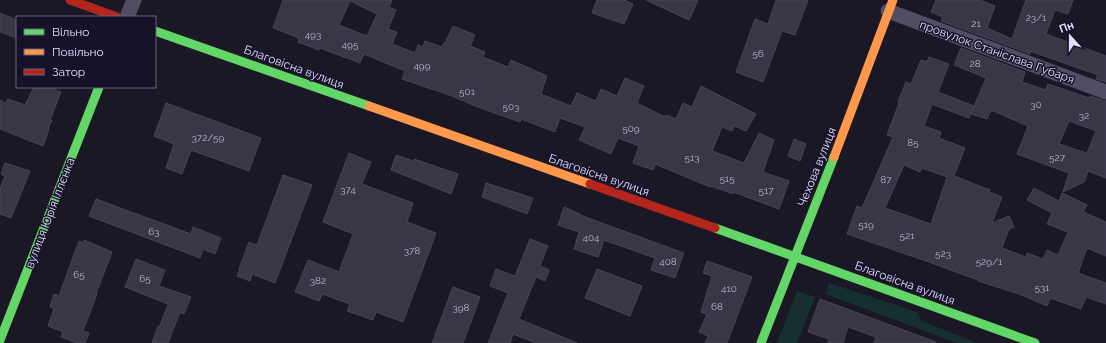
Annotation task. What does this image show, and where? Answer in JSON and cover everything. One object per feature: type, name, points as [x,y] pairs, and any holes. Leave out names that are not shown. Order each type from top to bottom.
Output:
[{"type":"main road","points":[[70,0],[113,16]]},
{"type":"main road","name":"Чехова вулиця","points":[[761,343],[844,134],[891,6]]},
{"type":"main road","name":"Благовісна вулиця","points":[[156,31],[795,256],[1035,343]]},
{"type":"main road","name":"вулиця Юрія Іллєнка","points":[[0,340],[99,88]]},
{"type":"street","points":[[127,16],[134,0]]},
{"type":"street","name":"провулок Станіслава Губаря","points":[[891,6],[1106,92]]},
{"type":"green space","points":[[829,283],[917,312],[922,321],[977,343],[957,343],[825,294]]},
{"type":"green space","points":[[797,291],[815,297],[797,343],[777,343]]},
{"type":"building","points":[[283,0],[392,0],[389,7],[396,10],[388,29],[397,32],[392,44],[415,53],[418,45],[423,47],[425,41],[442,47],[453,26],[475,35],[470,46],[485,52],[483,57],[508,67],[511,60],[547,76],[541,94],[571,106],[577,93],[596,101],[601,89],[617,96],[625,78],[644,86],[637,103],[665,117],[666,115],[676,119],[683,103],[692,107],[701,86],[756,114],[746,131],[734,126],[732,131],[722,127],[712,151],[744,163],[759,133],[774,140],[763,172],[789,181],[779,209],[733,192],[733,194],[711,186],[710,187],[655,164],[653,170],[633,163],[639,146],[618,138],[611,154],[579,140],[585,127],[560,118],[555,132],[521,119],[520,122],[402,79],[405,71],[364,54],[360,63],[320,48],[319,50],[298,42],[299,38],[273,28]],"holes":[[[350,1],[377,14],[367,36],[339,25]]]},
{"type":"building","points":[[597,0],[624,0],[633,4],[624,24],[592,13]]},
{"type":"building","points":[[646,0],[698,0],[689,20]]},
{"type":"building","points":[[776,0],[808,0],[795,35],[782,31],[763,82],[736,72],[755,19],[768,24]]},
{"type":"building","points":[[936,0],[980,0],[995,6],[987,28],[1012,39],[1026,0],[1073,0],[1068,14],[1055,10],[1046,34],[1106,56],[1106,82],[1096,79],[1098,75],[1030,51],[1030,54],[941,21],[943,17],[931,12]]},
{"type":"building","points":[[0,13],[16,20],[16,38],[0,32]]},
{"type":"building","points":[[961,48],[1025,72],[1022,82],[1046,90],[1048,84],[1089,98],[1090,96],[1106,101],[1106,178],[1088,171],[1084,182],[1063,192],[1069,173],[1017,154],[1028,126],[991,110],[987,119],[971,114],[986,78],[954,65]],"holes":[[[1069,121],[1096,131],[1087,153],[1059,144]]]},
{"type":"building","points":[[929,57],[949,64],[938,92],[974,106],[969,118],[932,104],[924,126],[941,132],[939,138],[965,148],[954,176],[990,190],[989,192],[1002,197],[992,223],[1009,216],[1014,227],[1009,229],[1002,248],[1026,257],[1027,253],[1043,259],[1047,250],[1058,255],[1068,232],[1047,224],[1052,213],[1027,200],[1034,188],[1059,201],[1062,193],[1087,205],[1083,212],[1106,222],[1106,256],[1087,248],[1078,273],[1106,283],[1106,304],[1086,297],[1081,309],[1050,298],[1047,306],[1019,294],[978,281],[926,261],[847,234],[857,206],[862,208],[893,137],[887,135],[906,82],[911,84],[921,60],[927,62]],"holes":[[[904,165],[920,172],[922,168],[947,177],[931,224],[885,208]]]},
{"type":"building","points":[[34,88],[51,88],[61,92],[50,120],[52,120],[43,146],[0,129],[0,100],[6,103],[8,99],[25,105]]},
{"type":"building","points":[[166,103],[261,138],[249,171],[191,150],[182,174],[166,168],[174,144],[154,136]]},
{"type":"building","points":[[794,139],[806,144],[800,161],[788,156]]},
{"type":"building","points":[[349,153],[371,162],[362,184],[413,203],[407,222],[436,233],[403,322],[376,312],[373,320],[347,311],[350,304],[322,294],[319,301],[295,292],[308,260],[339,272],[353,234],[323,222]]},
{"type":"building","points":[[396,155],[413,161],[414,159],[458,174],[451,194],[391,170]]},
{"type":"building","points":[[5,163],[30,171],[11,218],[0,214],[0,189],[5,176],[1,174]]},
{"type":"building","points":[[283,175],[312,185],[275,283],[252,274],[250,281],[237,276],[239,269],[249,242],[257,245]]},
{"type":"building","points":[[486,183],[533,198],[527,214],[482,197]]},
{"type":"building","points":[[96,199],[191,234],[193,227],[221,238],[215,254],[203,249],[200,258],[89,216]]},
{"type":"building","points":[[564,207],[580,215],[684,253],[675,278],[651,270],[655,258],[604,240],[598,257],[574,249],[579,232],[558,225]]},
{"type":"building","points":[[530,239],[548,246],[540,266],[549,270],[545,281],[536,277],[519,319],[577,343],[536,343],[513,334],[510,343],[488,343],[508,293],[490,286],[496,269],[515,276]]},
{"type":"building","points":[[84,240],[112,252],[83,331],[89,333],[85,343],[77,343],[61,337],[63,332],[48,326],[54,309],[50,307],[54,294],[59,296],[79,241],[83,243]]},
{"type":"building","points":[[136,259],[165,270],[159,286],[191,297],[184,314],[180,312],[168,343],[152,343],[168,304],[125,287]]},
{"type":"building","points":[[707,261],[752,277],[727,343],[705,343],[708,336],[699,332],[707,314],[701,312],[712,276],[703,273]]},
{"type":"building","points":[[597,269],[642,286],[630,316],[585,298]]},
{"type":"building","points":[[453,287],[480,297],[463,343],[432,343]]},
{"type":"building","points":[[820,299],[936,342],[874,343],[876,337],[848,327],[843,343],[828,343],[829,339],[808,332]]},
{"type":"traffic: fast","points":[[156,31],[369,106]]},
{"type":"traffic: fast","points":[[0,340],[99,88]]},
{"type":"traffic: fast","points":[[761,343],[834,157]]},
{"type":"traffic: fast","points":[[715,228],[1035,343]]},
{"type":"traffic: slow","points":[[834,157],[893,0]]},
{"type":"traffic: slow","points":[[369,106],[590,184]]},
{"type":"traffic: jam","points":[[70,0],[114,16]]},
{"type":"traffic: jam","points":[[590,184],[715,228]]}]
